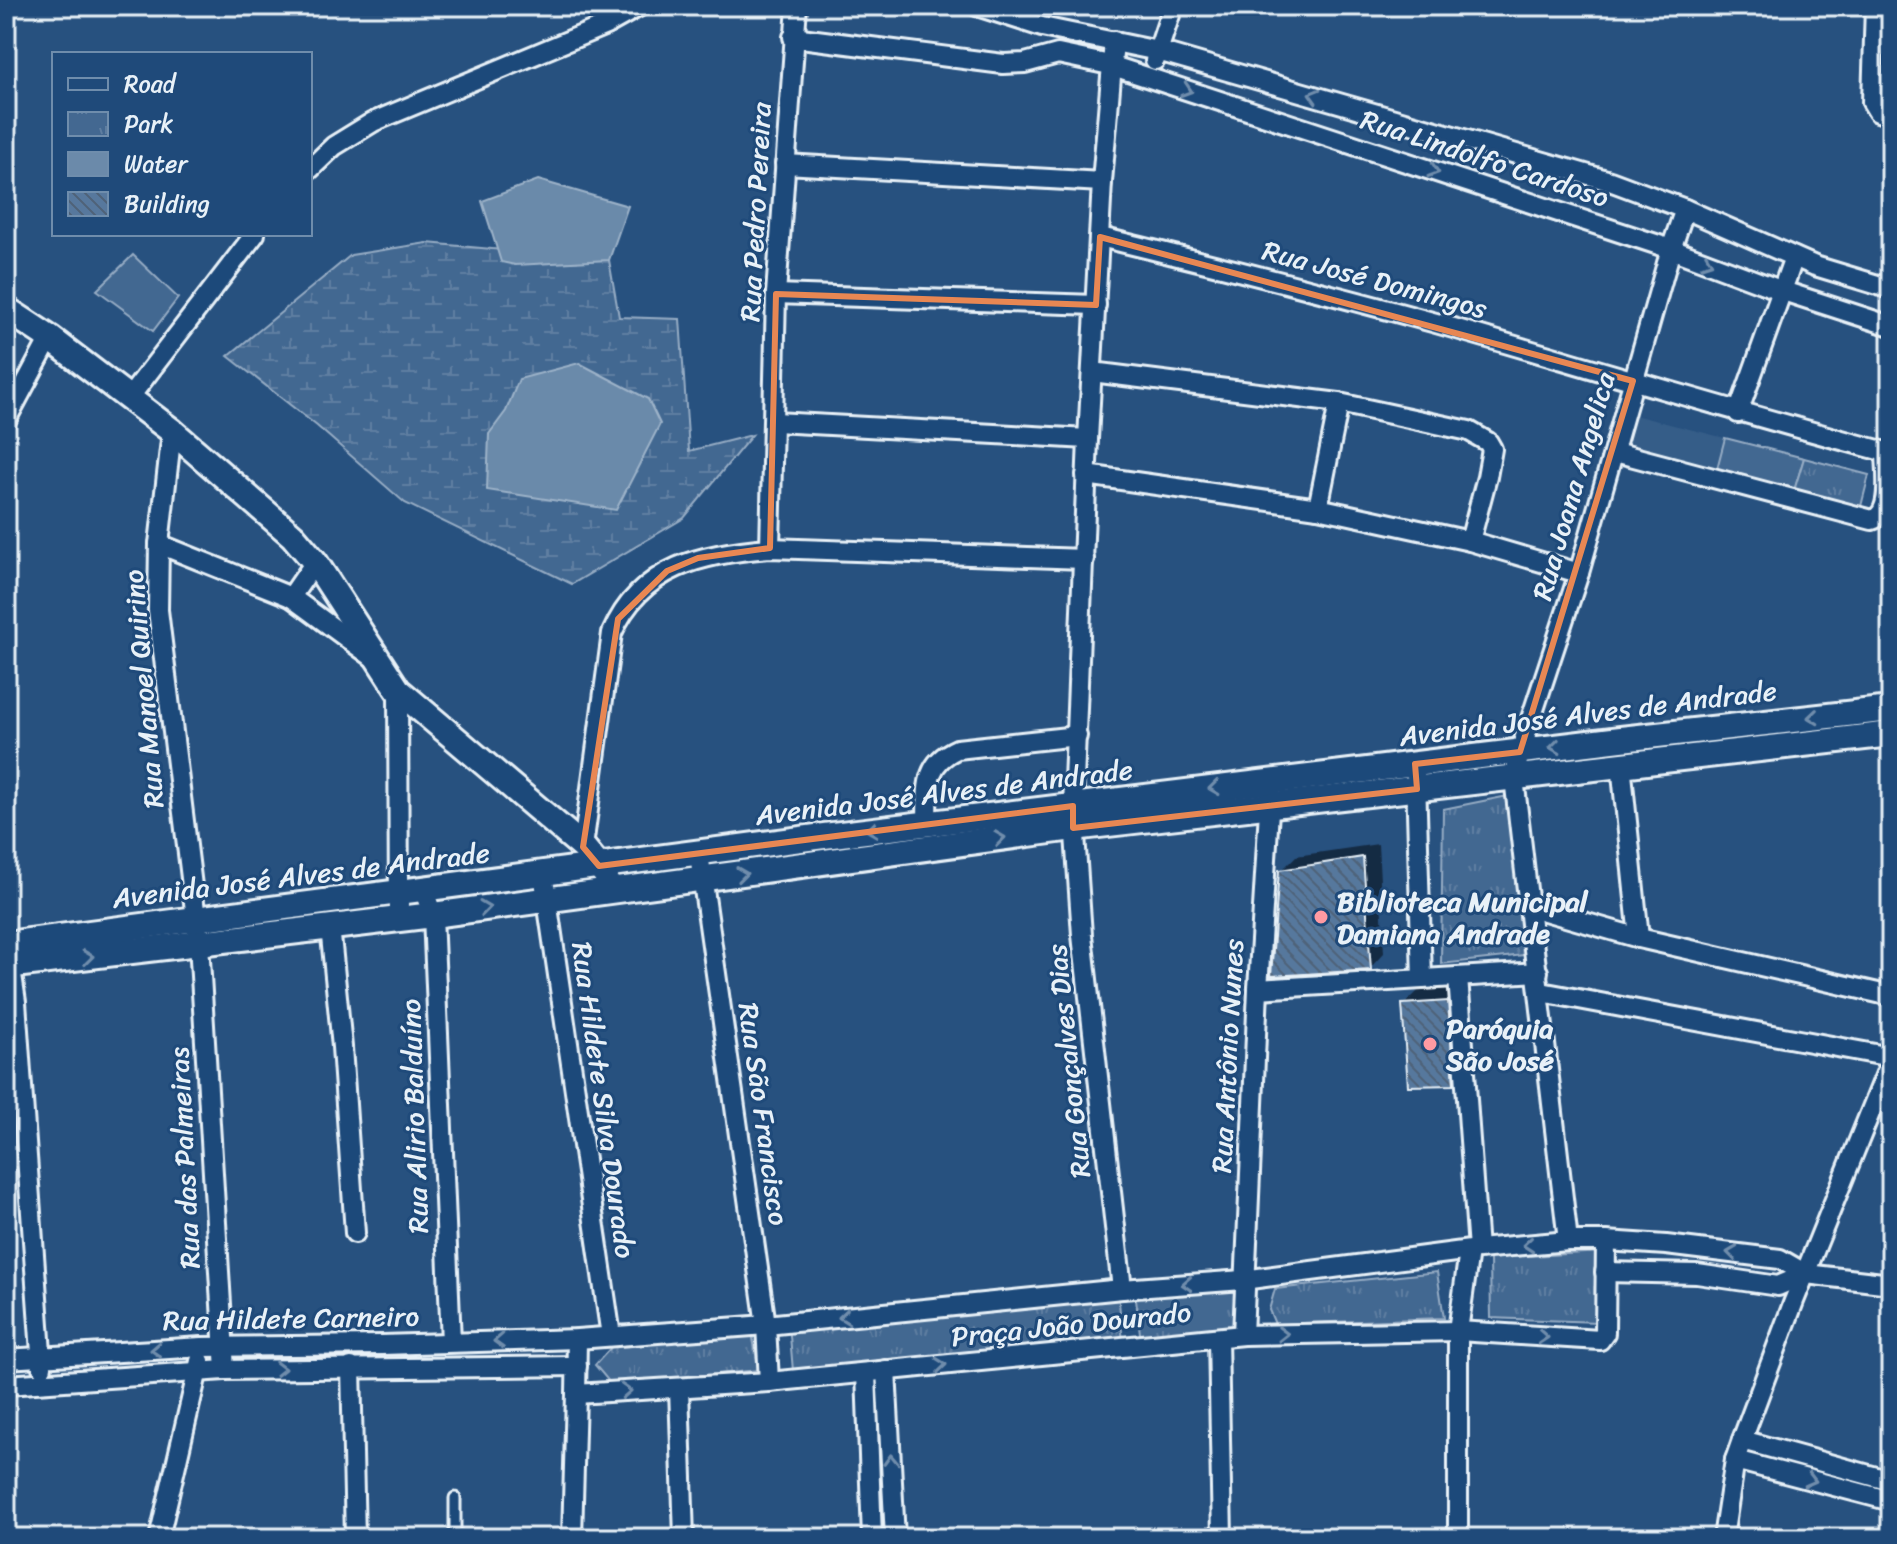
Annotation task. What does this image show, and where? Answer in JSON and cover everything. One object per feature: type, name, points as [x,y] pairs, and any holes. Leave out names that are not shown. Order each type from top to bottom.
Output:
[{"type":"main road","points":[[6,309],[50,338],[172,431],[293,536],[315,562],[398,690],[583,847],[616,890]]},
{"type":"main road","name":"Avenida José Alves de Andrade","points":[[197,931],[330,926],[703,880],[1271,781],[1891,709]]},
{"type":"main road","name":"Avenida José Alves de Andrade","points":[[8,955],[197,931],[411,890],[927,823],[1269,806],[1891,734]]},
{"type":"street","points":[[312,167],[334,146],[373,122],[606,25],[640,6]]},
{"type":"street","name":"Rua Pedro Pereira","points":[[770,548],[776,294],[797,6]]},
{"type":"street","name":"Rua Lindolfo Cardoso","points":[[977,6],[1062,32],[1158,51],[1610,181],[1685,209],[1839,275],[1891,289]]},
{"type":"street","points":[[1150,78],[1173,6]]},
{"type":"street","points":[[1875,6],[1872,102],[1878,112],[1891,116]]},
{"type":"street","points":[[793,37],[1003,64],[1025,63],[1058,54],[1062,32]]},
{"type":"street","points":[[1073,817],[1086,475],[1102,182],[1114,41]]},
{"type":"street","name":"Rua Lindolfo Cardoso","points":[[1058,54],[1110,65],[1150,78],[1671,249],[1780,290],[1891,326]]},
{"type":"street","points":[[785,164],[1102,182]]},
{"type":"street","name":"Rua Joana Angelica","points":[[1514,778],[1579,573],[1685,209]]},
{"type":"street","points":[[129,398],[253,236]]},
{"type":"street","name":"Rua José Domingos","points":[[1100,237],[1390,311],[1738,413],[1888,452]]},
{"type":"street","points":[[1738,413],[1794,257]]},
{"type":"street","points":[[776,294],[1096,305]]},
{"type":"street","points":[[6,420],[50,338]]},
{"type":"street","points":[[1092,372],[1339,403],[1469,431],[1488,442],[1492,449],[1470,541]]},
{"type":"street","points":[[1318,508],[1339,403]]},
{"type":"street","points":[[775,422],[1088,439]]},
{"type":"street","name":"Rua Manoel Quirino","points":[[172,431],[159,544],[158,610],[197,931]]},
{"type":"street","points":[[1615,452],[1865,519],[1878,518],[1885,509],[1888,452]]},
{"type":"street","points":[[1086,475],[1318,508],[1470,541],[1579,573]]},
{"type":"street","points":[[159,544],[291,597],[381,664]]},
{"type":"street","points":[[583,847],[612,633],[624,610],[667,571],[708,555],[770,548],[1084,559]]},
{"type":"street","points":[[291,597],[315,562]]},
{"type":"street","points":[[398,690],[411,890],[399,917]]},
{"type":"street","points":[[927,823],[930,776],[935,763],[944,754],[957,749],[1077,736]]},
{"type":"street","points":[[1415,764],[1422,979]]},
{"type":"street","points":[[1621,764],[1639,938]]},
{"type":"street","points":[[1514,778],[1568,1241]]},
{"type":"street","name":"Rua Antônio Nunes","points":[[1243,1335],[1243,1280],[1271,781]]},
{"type":"street","name":"Rua Gonçalves Dias","points":[[1073,817],[1082,935],[1122,1289]]},
{"type":"street","name":"Rua São Francisco","points":[[699,854],[766,1325],[769,1382]]},
{"type":"street","name":"Rua Hildete Silva Dourado","points":[[543,873],[611,1336]]},
{"type":"street","name":"Rua Alirio Balduíno","points":[[411,890],[433,915],[451,1342]]},
{"type":"street","points":[[1531,907],[1639,938],[1891,996]]},
{"type":"street","points":[[330,926],[355,1233]]},
{"type":"street","name":"Rua das Palmeiras","points":[[197,931],[225,1370]]},
{"type":"street","points":[[8,955],[43,1382]]},
{"type":"street","points":[[1258,989],[1538,972]]},
{"type":"street","points":[[1458,977],[1474,1250],[1458,1331],[1458,1538]]},
{"type":"street","points":[[1541,992],[1891,1059],[1742,1440],[1735,1460],[1723,1538]]},
{"type":"street","name":"Praça João Dourado","points":[[577,1339],[766,1325],[1122,1289],[1243,1280],[1568,1241],[1666,1245],[1780,1259],[1806,1274]]},
{"type":"street","points":[[1606,1241],[1605,1272],[1697,1274],[1778,1286],[1806,1274],[1891,1284]]},
{"type":"street","points":[[1662,1272],[1666,1245]]},
{"type":"street","name":"Praça João Dourado","points":[[576,1394],[769,1382],[1243,1335],[1458,1331],[1600,1340],[1605,1333],[1605,1272]]},
{"type":"street","points":[[1218,1338],[1222,1538]]},
{"type":"street","points":[[572,1538],[577,1339]]},
{"type":"street","name":"Rua Hildete Carneiro","points":[[9,1359],[202,1347],[577,1339]]},
{"type":"street","points":[[381,1368],[382,1345]]},
{"type":"street","points":[[159,1538],[202,1347]]},
{"type":"street","points":[[6,1385],[9,1359]]},
{"type":"street","name":"Rua Hildete Carneiro","points":[[6,1385],[225,1370],[577,1366]]},
{"type":"street","points":[[351,1367],[355,1538]]},
{"type":"street","points":[[886,1370],[895,1538]]},
{"type":"street","points":[[866,1373],[872,1538]]},
{"type":"street","points":[[679,1388],[684,1538]]},
{"type":"street","points":[[1742,1440],[1891,1481]]},
{"type":"street","points":[[1735,1460],[1891,1501]]},
{"type":"lane","points":[[455,1498],[455,1538]]},
{"type":"highlighted area","points":[[1100,237],[1633,381],[1520,752],[1415,764],[1417,789],[1073,828],[1073,806],[599,866],[583,847],[618,619],[667,571],[698,558],[770,548],[776,294],[1096,305]]},
{"type":"shaded area","points":[[1630,414],[1804,458],[1790,504],[1619,460]]},
{"type":"green space","points":[[427,243],[609,260],[619,317],[680,319],[689,451],[752,435],[684,518],[572,584],[405,503],[317,426],[228,356],[351,255]]},
{"type":"green space","points":[[133,255],[178,298],[153,331],[97,290]]},
{"type":"green space","points":[[1725,438],[1804,458],[1790,504],[1713,484]]},
{"type":"green space","points":[[1804,458],[1869,475],[1857,522],[1790,504]]},
{"type":"green space","points":[[1518,794],[1533,954],[1441,964],[1443,809]]},
{"type":"green space","points":[[1604,1252],[1598,1322],[1491,1318],[1490,1258]]},
{"type":"green space","points":[[1437,1272],[1444,1318],[1275,1324],[1269,1310],[1275,1289]]},
{"type":"green space","points":[[1253,1277],[1252,1333],[1141,1342],[1135,1291]]},
{"type":"green space","points":[[1118,1292],[1123,1342],[793,1371],[789,1324]]},
{"type":"green space","points":[[751,1328],[759,1370],[611,1384],[595,1365],[615,1343]]},
{"type":"water","points":[[538,180],[628,206],[609,260],[515,265],[501,262],[482,201]]},
{"type":"water","points":[[579,363],[648,399],[660,424],[616,510],[487,490],[489,434],[506,411],[519,379]]},
{"type":"building","name":"Biblioteca Municipal Damiana Andrade","points":[[1363,857],[1371,970],[1271,976],[1279,870]]},
{"type":"building","name":"Paróquia São José","points":[[1448,1001],[1454,1085],[1408,1086],[1402,1004]]},
{"type":"place","name":"Biblioteca Municipal Damiana Andrade","points":[[1321,917]]},
{"type":"place","name":"Paróquia São José","points":[[1430,1044]]}]
